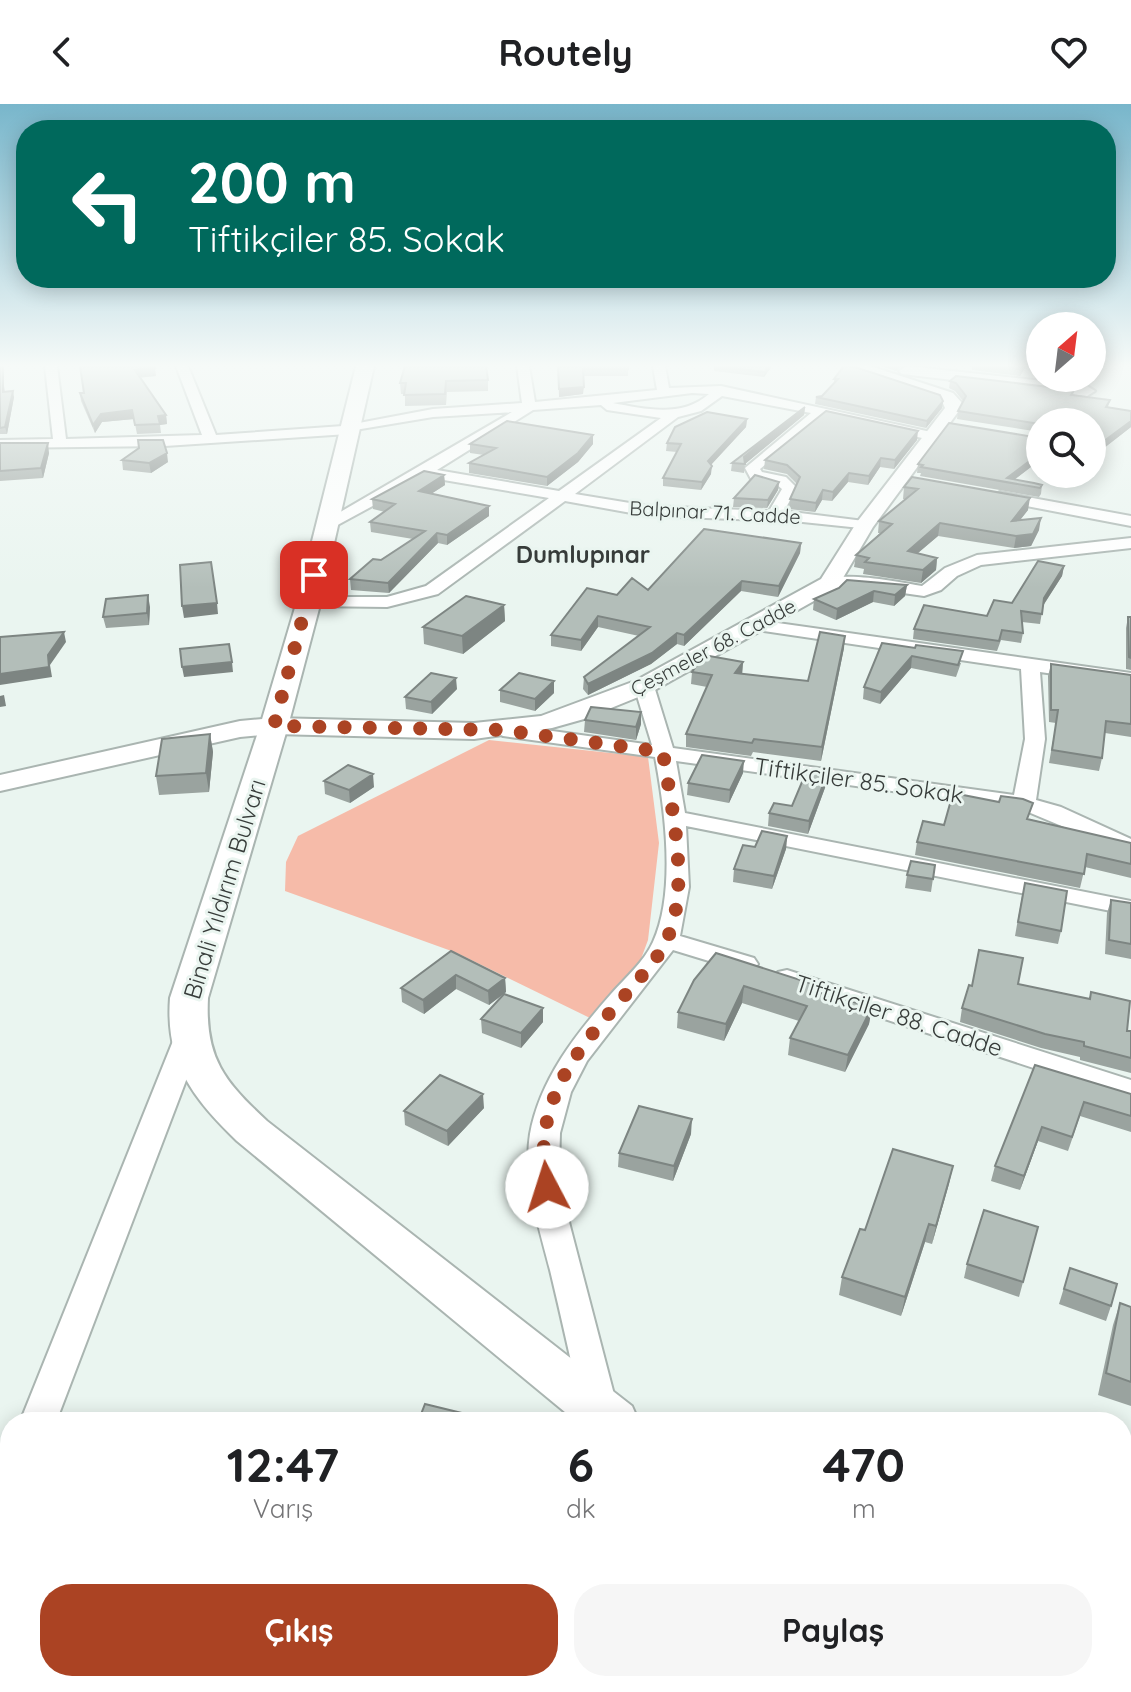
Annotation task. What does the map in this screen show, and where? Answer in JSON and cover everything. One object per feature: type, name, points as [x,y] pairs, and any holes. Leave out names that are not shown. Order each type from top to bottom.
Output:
[{"type":"main road","name":"Binali Yıldırım Bulvarı","points":[[346,440],[309,601],[274,726],[189,998],[187,1041],[214,1093],[252,1131],[602,1412]]},
{"type":"street","points":[[0,444],[207,440]]},
{"type":"street","points":[[326,525],[476,440]]},
{"type":"street","points":[[309,601],[376,604],[419,596],[443,583],[639,440]]},
{"type":"street","points":[[774,515],[790,488],[781,480],[756,476],[752,468],[786,440]]},
{"type":"street","name":"Çeşmeler 68. Cadde","points":[[0,783],[211,733],[274,726],[503,730],[575,714],[644,686],[829,583],[864,526],[908,481],[936,440]]},
{"type":"street","name":"Balpınar 71. Cadde","points":[[424,472],[648,511],[774,515],[864,526]]},
{"type":"street","points":[[978,493],[1131,521]]},
{"type":"street","points":[[829,583],[868,583],[924,591],[951,572],[977,560],[1131,543]]},
{"type":"street","points":[[757,625],[1131,679]]},
{"type":"street","points":[[1024,803],[1035,739],[1030,665]]},
{"type":"street","points":[[607,1412],[552,1212],[542,1161],[554,1096],[565,1069],[584,1042],[651,965],[667,940],[677,889],[673,817],[660,723],[644,686]]},
{"type":"street","name":"Tiftikçiler 85. Sokak","points":[[503,730],[1024,803],[1053,812],[1131,848]]},
{"type":"street","points":[[673,817],[1131,908]]},
{"type":"street","name":"Tiftikçiler 88. Cadde","points":[[667,940],[1131,1090]]},
{"type":"street","points":[[42,1412],[187,1041]]},
{"type":"shaded area","points":[[489,740],[648,757],[659,843],[648,940],[641,959],[590,1018],[457,953],[285,891],[286,862],[298,836]]},
{"type":"building","points":[[138,440],[163,440],[167,453],[149,463],[122,460],[139,448]]},
{"type":"building","points":[[476,440],[589,440],[578,453],[547,477],[469,463],[496,448],[470,444]]},
{"type":"building","points":[[668,440],[727,440],[708,461],[712,466],[702,482],[663,478],[681,444],[667,443]]},
{"type":"building","points":[[765,440],[744,457],[745,464],[732,463]]},
{"type":"building","points":[[790,440],[911,440],[895,460],[881,458],[869,476],[849,473],[833,492],[823,490],[816,503],[790,499],[800,477],[787,465],[765,460]]},
{"type":"building","points":[[936,440],[1026,440],[1026,464],[1007,478],[1026,482],[1026,486],[921,467],[923,465],[918,464]]},
{"type":"building","points":[[0,443],[48,443],[41,468],[0,471]]},
{"type":"building","points":[[424,471],[444,475],[419,491],[489,506],[447,535],[437,533],[388,583],[350,579],[373,559],[381,560],[425,531],[370,522],[395,504],[372,499]]},
{"type":"building","points":[[755,475],[779,482],[768,500],[734,498]]},
{"type":"building","points":[[912,477],[1030,498],[1012,521],[1041,518],[1033,534],[1016,536],[940,523],[908,551],[937,558],[923,570],[865,562],[869,558],[856,555],[892,524],[879,521],[918,489],[904,487]]},
{"type":"building","points":[[704,529],[801,543],[779,586],[742,581],[684,635],[677,633],[652,653],[588,684],[584,677],[650,627],[598,616],[581,640],[551,635],[587,588],[617,595],[632,578],[648,590]]},
{"type":"building","points":[[1038,561],[1064,566],[1044,598],[1042,614],[1021,611],[1023,633],[1002,630],[999,641],[914,629],[924,605],[987,616],[994,600],[1012,603]]},
{"type":"building","points":[[211,562],[217,603],[182,606],[180,565]]},
{"type":"building","points":[[847,580],[907,585],[895,595],[874,591],[837,609],[814,599],[839,588]]},
{"type":"building","points":[[148,595],[147,613],[103,617],[106,599]]},
{"type":"building","points":[[466,596],[504,605],[462,636],[423,627]]},
{"type":"building","points":[[1128,617],[1131,617],[1131,658],[1129,657]]},
{"type":"building","points":[[64,632],[48,655],[49,667],[0,674],[0,637]]},
{"type":"building","points":[[820,632],[845,636],[822,747],[754,739],[752,743],[686,734],[712,675],[692,672],[704,655],[743,662],[735,673],[808,681]]},
{"type":"building","points":[[882,643],[963,651],[958,665],[912,656],[881,692],[864,687]]},
{"type":"building","points":[[229,644],[232,662],[182,667],[180,649]]},
{"type":"building","points":[[1051,664],[1131,675],[1131,724],[1106,721],[1102,758],[1052,750],[1058,710],[1051,710]]},
{"type":"building","points":[[431,673],[456,678],[431,702],[405,697]]},
{"type":"building","points":[[519,673],[554,681],[535,699],[500,690]]},
{"type":"building","points":[[591,707],[641,712],[636,727],[585,720]]},
{"type":"building","points":[[210,734],[206,773],[156,776],[162,739]]},
{"type":"building","points":[[702,755],[744,761],[730,790],[688,783]]},
{"type":"building","points":[[348,765],[373,774],[349,790],[324,781]]},
{"type":"building","points":[[807,770],[828,772],[809,821],[769,813],[774,803],[792,806]]},
{"type":"building","points":[[953,793],[999,802],[1001,796],[1023,799],[1033,803],[1027,819],[1131,843],[1131,864],[1087,854],[1084,874],[917,842],[923,821],[944,825]]},
{"type":"building","points":[[762,831],[787,836],[774,876],[734,869],[743,845],[755,847]]},
{"type":"building","points":[[911,861],[935,865],[933,879],[907,875]]},
{"type":"building","points":[[1025,883],[1067,891],[1061,931],[1018,922]]},
{"type":"building","points":[[1111,900],[1131,903],[1131,944],[1109,940]]},
{"type":"building","points":[[979,950],[1023,958],[1018,984],[1090,999],[1091,992],[1130,1001],[1127,1031],[1131,1031],[1131,1058],[962,1008],[969,985],[972,986]]},
{"type":"building","points":[[451,951],[505,978],[488,991],[456,975],[423,1000],[401,988]]},
{"type":"building","points":[[716,953],[816,985],[813,991],[872,1007],[848,1055],[790,1038],[807,1006],[744,986],[726,1024],[678,1012],[694,980]]},
{"type":"building","points":[[504,994],[543,1008],[521,1033],[481,1019]]},
{"type":"building","points":[[1035,1065],[1131,1094],[1131,1116],[1084,1102],[1072,1137],[1042,1127],[1024,1176],[995,1166]]},
{"type":"building","points":[[440,1075],[483,1094],[447,1131],[404,1111]]},
{"type":"building","points":[[639,1106],[692,1119],[674,1166],[619,1153]]},
{"type":"building","points":[[893,1149],[953,1166],[936,1226],[929,1224],[905,1297],[842,1277],[860,1229],[865,1230]]},
{"type":"building","points":[[984,1210],[1038,1227],[1023,1282],[967,1264]]},
{"type":"building","points":[[1070,1268],[1117,1284],[1111,1306],[1064,1289]]},
{"type":"building","points":[[1120,1303],[1131,1307],[1131,1382],[1106,1373]]},
{"type":"building","points":[[425,1404],[458,1412],[422,1412]]},
{"type":"district","name":"Dumlupınar","points":[[583,554]]},
{"type":"route","points":[[314,575],[274,726],[503,730],[663,752],[676,844],[674,917],[667,940],[651,965],[584,1042],[565,1069],[554,1096],[545,1133],[542,1161],[547,1187]]}]
